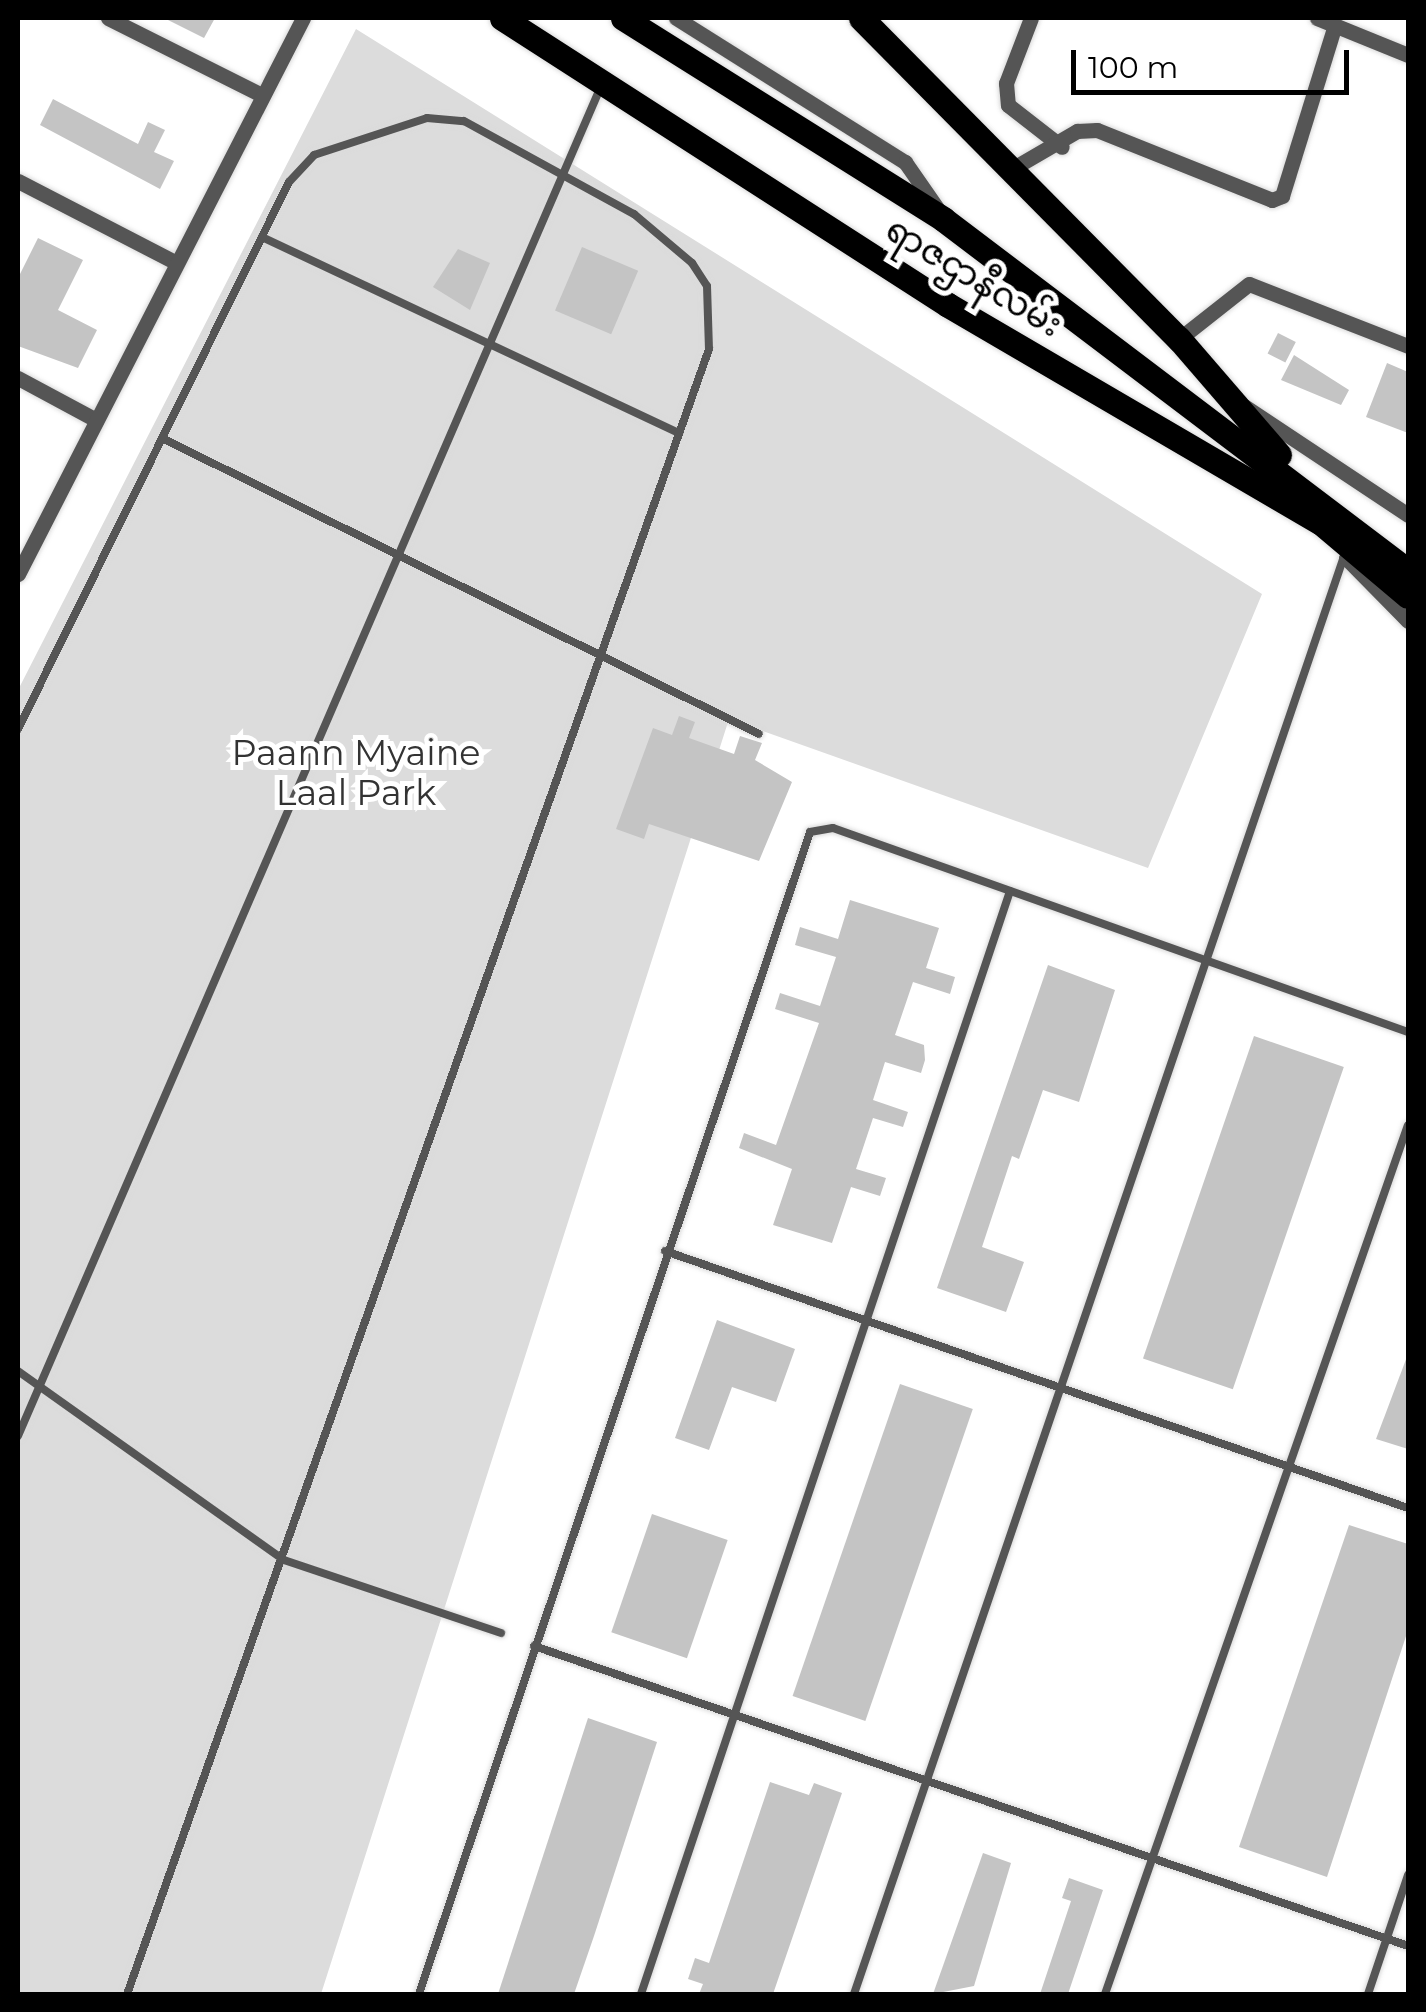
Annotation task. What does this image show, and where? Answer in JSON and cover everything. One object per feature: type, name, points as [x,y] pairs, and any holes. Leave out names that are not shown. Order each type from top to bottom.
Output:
[{"type":"main road","name":"ရာဇဌာနီလမ်း","points":[[502,18],[948,305],[1320,522],[1408,596]]},
{"type":"main road","name":"ရာဇဌာနီလမ်း","points":[[623,18],[943,218],[1302,483],[1408,570]]},
{"type":"main road","points":[[861,18],[1179,339],[1302,483],[1320,522]]},
{"type":"street","points":[[108,18],[262,94]]},
{"type":"street","points":[[18,574],[173,261],[303,18]]},
{"type":"street","points":[[676,18],[905,162],[943,218]]},
{"type":"street","points":[[1032,18],[1006,83],[1008,105],[1062,148]]},
{"type":"street","points":[[1317,18],[1408,55]]},
{"type":"street","points":[[1010,170],[1062,148],[1077,131],[1097,130],[1272,200],[1288,179],[1334,25]]},
{"type":"street","points":[[18,181],[173,261]]},
{"type":"street","points":[[1179,339],[1249,284],[1408,346]]},
{"type":"street","points":[[18,378],[96,420]]},
{"type":"street","points":[[1236,402],[1408,514]]},
{"type":"street","points":[[1320,522],[1344,556],[1408,621]]},
{"type":"lane","points":[[18,1436],[602,83]]},
{"type":"lane","points":[[18,729],[262,237],[314,155],[428,118],[464,122],[565,171],[662,235],[707,286],[709,349],[284,1560],[127,1994]]},
{"type":"lane","points":[[262,237],[679,433]]},
{"type":"lane","points":[[162,438],[759,734]]},
{"type":"lane","points":[[854,1994],[1203,955],[1344,556]]},
{"type":"lane","points":[[419,1994],[810,832],[832,828],[1203,955],[1408,1032]]},
{"type":"lane","points":[[641,1994],[740,1717],[1010,891]]},
{"type":"lane","points":[[1106,1994],[1408,1124]]},
{"type":"lane","points":[[666,1251],[1408,1508]]},
{"type":"lane","points":[[18,1371],[284,1560],[501,1633]]},
{"type":"lane","points":[[534,1646],[1408,1946]]},
{"type":"lane","points":[[1368,1994],[1408,1875]]},
{"type":"green space","name":"Paann Myaine Laal Park","points":[[356,29],[1262,594],[1148,868],[729,719],[321,1994],[18,1994],[18,690]]},
{"type":"building","points":[[164,18],[215,18],[204,38]]},
{"type":"building","points":[[53,99],[138,144],[148,122],[165,130],[154,152],[174,161],[160,189],[40,125]]},
{"type":"building","points":[[38,238],[83,260],[58,310],[97,330],[78,368],[18,346],[18,278]]},
{"type":"building","points":[[582,247],[638,271],[611,334],[555,311]]},
{"type":"building","points":[[458,249],[490,263],[470,310],[433,287]]},
{"type":"building","points":[[1278,333],[1296,342],[1285,363],[1268,353]]},
{"type":"building","points":[[1294,355],[1349,390],[1341,405],[1281,380]]},
{"type":"building","points":[[1387,363],[1408,372],[1408,433],[1366,417]]},
{"type":"building","points":[[679,716],[695,722],[689,738],[734,754],[740,736],[762,743],[755,760],[792,782],[759,861],[649,824],[644,839],[616,829],[653,728],[672,735]]},
{"type":"building","points":[[850,900],[939,928],[926,968],[955,977],[950,994],[913,982],[895,1035],[924,1045],[921,1073],[885,1062],[873,1100],[908,1112],[903,1127],[873,1118],[856,1169],[886,1178],[880,1196],[851,1187],[832,1243],[773,1225],[792,1169],[739,1148],[744,1133],[776,1145],[819,1023],[775,1009],[780,993],[820,1006],[836,957],[795,945],[800,927],[838,939]]},
{"type":"building","points":[[1048,965],[1115,990],[1079,1102],[1043,1090],[1019,1159],[1012,1156],[982,1247],[1024,1262],[1006,1312],[937,1288]]},
{"type":"building","points":[[1254,1036],[1344,1067],[1233,1389],[1143,1358]]},
{"type":"building","points":[[717,1320],[795,1349],[776,1402],[732,1387],[709,1450],[675,1438]]},
{"type":"building","points":[[1408,1354],[1408,1449],[1376,1439]]},
{"type":"building","points":[[900,1384],[973,1409],[865,1721],[793,1696]]},
{"type":"building","points":[[652,1514],[728,1540],[687,1658],[611,1632]]},
{"type":"building","points":[[1349,1525],[1408,1544],[1408,1630],[1327,1877],[1239,1847]]},
{"type":"building","points":[[588,1718],[657,1742],[594,1936],[574,1994],[498,1994]]},
{"type":"building","points":[[770,1782],[809,1795],[814,1783],[842,1793],[773,1994],[699,1994],[703,1984],[688,1979],[695,1958],[709,1963]]},
{"type":"building","points":[[983,1853],[1011,1863],[974,1986],[933,1994]]},
{"type":"building","points":[[1069,1878],[1103,1890],[1068,1994],[1040,1994],[1071,1901],[1062,1898]]}]
